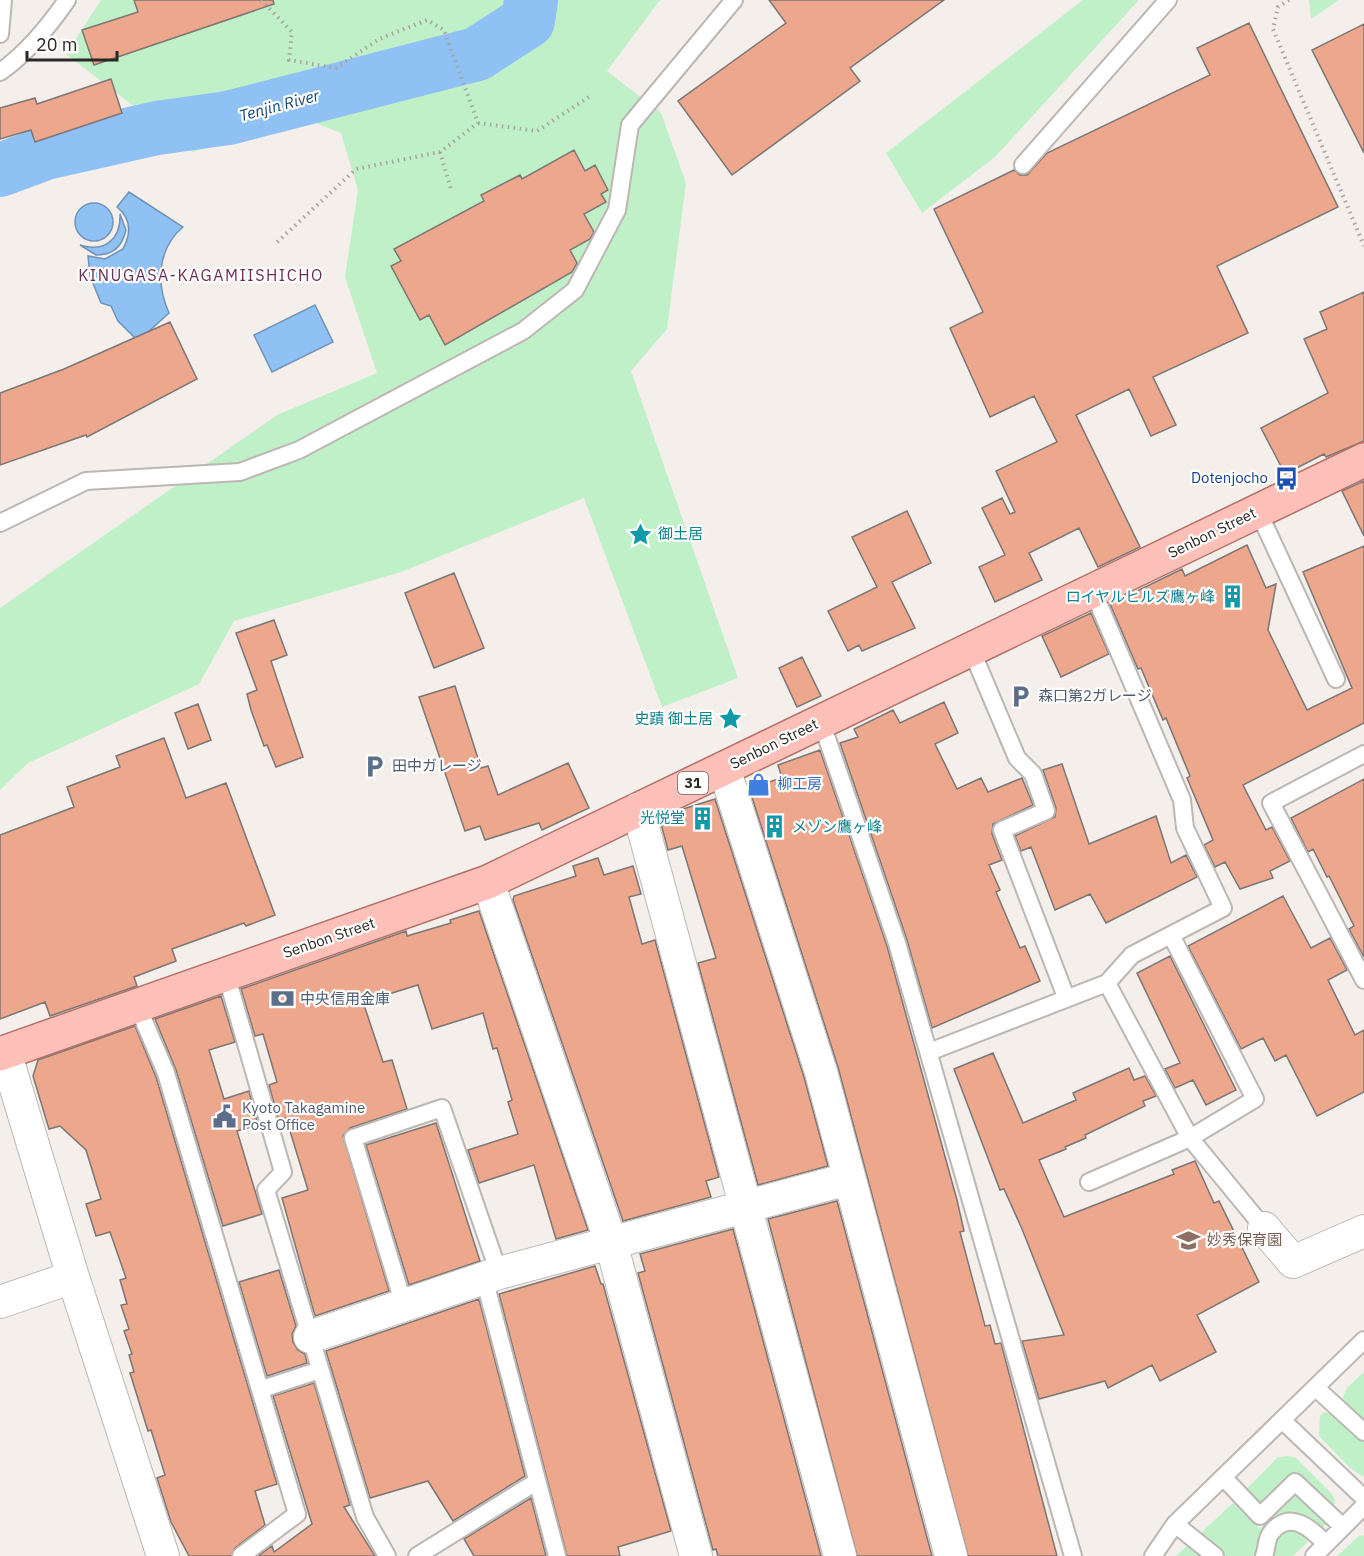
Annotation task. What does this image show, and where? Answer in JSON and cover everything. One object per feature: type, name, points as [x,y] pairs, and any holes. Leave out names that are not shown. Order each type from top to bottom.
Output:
[{"type":"main road","name":"Senbon Street","points":[[3,1053],[488,882],[1364,460]]},
{"type":"street","points":[[724,768],[821,1072],[951,1556]]},
{"type":"street","points":[[638,809],[840,1556]]},
{"type":"street","points":[[488,882],[611,1243],[696,1556]]},
{"type":"street","points":[[3,1053],[163,1556]]},
{"type":"street","points":[[310,1336],[491,1275],[848,1179]]},
{"type":"street","points":[[1264,1228],[1293,1262],[1364,1231]]},
{"type":"street","points":[[0,1302],[73,1277]]},
{"type":"lane","points":[[0,34],[3,0]]},
{"type":"lane","points":[[0,72],[12,64],[56,17],[67,0]]},
{"type":"lane","points":[[0,523],[86,481],[240,472],[299,450],[523,331],[575,290],[617,210],[630,125],[734,0]]},
{"type":"lane","points":[[1023,165],[1168,0]]},
{"type":"lane","points":[[1258,511],[1336,679]]},
{"type":"lane","points":[[929,1052],[1107,983],[1132,955],[1222,908],[1185,828],[1182,801],[1093,591]]},
{"type":"lane","points":[[971,649],[1017,758],[1033,774],[1046,811],[1002,830],[1066,997]]},
{"type":"lane","points":[[821,722],[897,943],[1073,1556]]},
{"type":"lane","points":[[1364,754],[1271,803],[1364,980]]},
{"type":"lane","points":[[1089,1182],[1190,1138],[1256,1099],[1171,935]]},
{"type":"lane","points":[[226,974],[283,1172],[266,1190],[365,1517],[387,1556]]},
{"type":"lane","points":[[1107,983],[1190,1138],[1264,1228]]},
{"type":"lane","points":[[137,1005],[166,1073],[262,1389],[297,1514],[241,1556]]},
{"type":"lane","points":[[404,1305],[353,1138],[442,1108],[491,1275],[536,1482],[557,1556]]},
{"type":"lane","points":[[1153,1556],[1175,1524],[1364,1340]]},
{"type":"lane","points":[[262,1389],[320,1370]]},
{"type":"lane","points":[[1316,1388],[1364,1432]]},
{"type":"lane","points":[[1283,1421],[1364,1498]]},
{"type":"lane","points":[[1224,1478],[1260,1516],[1295,1482],[1343,1527]]},
{"type":"lane","points":[[417,1556],[536,1482]]},
{"type":"lane","points":[[1264,1556],[1269,1535],[1278,1526],[1288,1521],[1307,1526],[1320,1550],[1364,1506]]},
{"type":"lane","points":[[1175,1524],[1215,1556]]},
{"type":"path","points":[[261,0],[292,32],[289,60],[336,68],[379,39],[426,20],[444,30],[478,123]]},
{"type":"path","points":[[1289,0],[1278,8],[1273,29],[1364,246]]},
{"type":"path","points":[[274,245],[356,169],[440,152],[478,123],[537,131],[592,95]]},
{"type":"path","points":[[440,152],[451,189]]},
{"type":"green space","points":[[101,0],[660,0],[607,71],[661,113],[686,183],[667,329],[631,371],[738,678],[662,707],[584,498],[401,572],[234,621],[199,684],[28,763],[0,790],[0,608],[277,415],[377,373],[345,277],[358,190],[341,133],[305,119],[193,152],[66,54]]},
{"type":"green space","points":[[1083,0],[1139,0],[995,157],[922,213],[886,153]]},
{"type":"green space","points":[[1309,0],[1339,0],[1311,19]]},
{"type":"green space","points":[[1364,1372],[1364,1424],[1342,1400],[1347,1388]]},
{"type":"green space","points":[[1324,1412],[1338,1416],[1364,1442],[1364,1477],[1351,1469],[1319,1436],[1320,1416]]},
{"type":"green space","points":[[1278,1457],[1296,1458],[1332,1494],[1335,1500],[1334,1507],[1297,1472],[1260,1508],[1243,1493]]},
{"type":"green space","points":[[1299,1493],[1327,1523],[1293,1556],[1176,1556],[1233,1503],[1260,1529],[1294,1494]]},
{"type":"green space","points":[[1364,1535],[1364,1556],[1337,1556],[1359,1536]]},
{"type":"water","points":[[129,192],[183,227],[168,246],[161,267],[162,290],[169,313],[138,341],[118,321],[111,306],[101,303],[90,276],[88,256],[105,259],[123,249],[128,238],[129,227],[117,207]]},
{"type":"water","points":[[94,203],[108,208],[113,222],[108,236],[94,241],[80,236],[75,222],[80,208]]},
{"type":"water","points":[[120,214],[126,230],[116,249],[96,255],[80,245],[97,247],[110,242],[118,231]]},
{"type":"water","points":[[315,305],[333,342],[272,372],[254,335]]},
{"type":"building","points":[[134,0],[273,0],[274,4],[94,65],[82,30],[138,12]]},
{"type":"building","points":[[769,0],[944,0],[850,68],[860,81],[732,175],[678,101],[786,23]]},
{"type":"building","points":[[1249,23],[1338,207],[1217,266],[1248,333],[1153,377],[1176,425],[1151,436],[1129,389],[1076,415],[1140,547],[1098,567],[1079,528],[1029,553],[1042,580],[995,602],[979,567],[1005,555],[982,508],[1002,498],[1010,514],[1015,512],[996,471],[1057,442],[1034,396],[990,417],[950,328],[983,312],[934,209],[1014,170],[1020,175],[1027,175],[1047,153],[1210,75],[1197,48]]},
{"type":"building","points":[[1364,24],[1364,153],[1312,50]]},
{"type":"building","points":[[111,79],[122,113],[35,142],[31,130],[0,139],[0,108],[35,98],[37,104]]},
{"type":"building","points":[[574,150],[585,171],[595,165],[608,190],[601,194],[606,202],[584,214],[594,232],[590,239],[570,250],[577,263],[572,272],[445,345],[429,315],[420,320],[391,266],[401,261],[394,249],[484,201],[481,195],[520,175],[522,179]]},
{"type":"building","points":[[1364,292],[1364,441],[1326,457],[1324,454],[1285,474],[1261,428],[1328,393],[1304,339],[1327,329],[1320,312]]},
{"type":"building","points":[[170,322],[197,379],[87,437],[86,435],[0,465],[0,393],[64,369]]},
{"type":"building","points":[[1364,481],[1364,536],[1342,491]]},
{"type":"building","points":[[907,511],[931,563],[892,582],[915,628],[862,651],[859,645],[848,651],[828,611],[877,587],[852,537]]},
{"type":"building","points":[[1247,545],[1266,588],[1276,584],[1268,630],[1307,710],[1352,688],[1303,572],[1364,546],[1364,723],[1243,785],[1266,830],[1272,827],[1290,861],[1270,871],[1273,878],[1240,889],[1225,862],[1215,867],[1204,845],[1213,840],[1187,778],[1190,776],[1166,718],[1163,720],[1110,604],[1182,569],[1185,576]]},
{"type":"building","points":[[454,573],[484,648],[434,668],[405,593]]},
{"type":"building","points":[[1091,613],[1109,654],[1061,677],[1042,636]]},
{"type":"building","points":[[274,620],[287,655],[271,661],[303,757],[276,767],[267,745],[264,746],[251,710],[247,694],[257,690],[236,633]]},
{"type":"building","points":[[802,657],[821,696],[797,707],[779,668]]},
{"type":"building","points":[[455,686],[481,768],[488,766],[498,795],[568,763],[589,808],[542,830],[539,823],[485,840],[480,826],[465,831],[419,697]]},
{"type":"building","points":[[944,702],[958,733],[935,744],[957,789],[981,778],[988,792],[1022,778],[1033,805],[993,824],[992,834],[1002,860],[989,865],[1000,890],[996,892],[1020,948],[1025,946],[1040,981],[932,1028],[907,940],[840,743],[858,737],[854,729],[893,710],[900,723]]},
{"type":"building","points":[[198,704],[211,740],[188,749],[175,713]]},
{"type":"building","points":[[164,738],[186,798],[226,783],[275,915],[246,926],[244,923],[172,949],[176,961],[134,977],[137,986],[50,1016],[45,1002],[0,1019],[0,835],[74,807],[67,787],[120,767],[116,756]]},
{"type":"building","points":[[820,750],[887,946],[957,1200],[964,1231],[960,1232],[985,1326],[990,1325],[995,1344],[1001,1343],[1057,1556],[968,1556],[838,1067],[749,788],[782,778],[778,765]]},
{"type":"building","points":[[1062,764],[1089,844],[1156,816],[1171,863],[1186,855],[1197,877],[1106,923],[1090,894],[1055,910],[1031,847],[1021,851],[1015,836],[1055,817],[1056,808],[1043,770]]},
{"type":"building","points":[[1364,779],[1364,957],[1349,929],[1354,926],[1329,876],[1327,877],[1313,849],[1308,852],[1291,818]]},
{"type":"building","points":[[715,799],[804,1077],[828,1166],[758,1185],[698,963],[716,958],[682,846],[668,850],[660,820],[683,809]]},
{"type":"building","points":[[598,858],[604,875],[633,866],[641,894],[629,897],[642,944],[655,940],[719,1177],[706,1181],[711,1197],[623,1221],[513,900],[514,896],[576,876],[573,866]]},
{"type":"building","points":[[1283,896],[1311,948],[1330,938],[1347,970],[1328,980],[1355,1035],[1364,1030],[1364,1092],[1317,1116],[1286,1055],[1275,1061],[1263,1038],[1241,1049],[1188,946]]},
{"type":"building","points":[[479,911],[588,1230],[556,1239],[534,1165],[479,1183],[468,1150],[518,1134],[508,1102],[512,1100],[497,1048],[493,1049],[483,1013],[432,1029],[418,985],[363,1002],[383,1062],[392,1060],[407,1109],[350,1128],[343,1136],[389,1291],[315,1316],[282,1198],[308,1190],[286,1118],[278,1118],[269,1085],[277,1082],[263,1034],[255,1036],[241,989],[406,931],[407,936],[451,923],[450,920]]},
{"type":"building","points":[[1170,956],[1236,1090],[1206,1105],[1193,1080],[1175,1088],[1165,1069],[1180,1063],[1137,973]]},
{"type":"building","points":[[221,996],[235,1042],[209,1050],[224,1099],[249,1091],[258,1125],[237,1131],[262,1214],[223,1226],[176,1070],[155,1019]]},
{"type":"building","points":[[135,1026],[156,1077],[277,1484],[255,1491],[265,1525],[235,1548],[231,1556],[189,1556],[171,1522],[157,1478],[165,1475],[130,1373],[134,1372],[129,1355],[132,1354],[124,1331],[129,1329],[121,1305],[127,1304],[120,1280],[126,1278],[110,1232],[96,1236],[86,1204],[101,1199],[86,1150],[60,1126],[49,1129],[33,1076],[38,1060]]},
{"type":"building","points":[[993,1053],[1023,1123],[1076,1100],[1073,1093],[1129,1068],[1134,1080],[1145,1076],[1156,1096],[1143,1101],[1145,1106],[1085,1135],[1086,1138],[1065,1147],[1066,1149],[1039,1160],[1064,1217],[1174,1174],[1172,1170],[1195,1161],[1214,1203],[1219,1201],[1259,1282],[1197,1315],[1216,1352],[1160,1381],[1152,1365],[1108,1388],[1105,1381],[1039,1399],[1022,1341],[1064,1335],[1022,1229],[1004,1189],[1000,1190],[954,1069]]},
{"type":"building","points":[[436,1123],[480,1261],[409,1285],[366,1145]]},
{"type":"building","points":[[837,1201],[932,1556],[857,1556],[768,1219]]},
{"type":"building","points":[[733,1229],[821,1556],[718,1556],[716,1549],[713,1550],[638,1273],[645,1271],[640,1254]]},
{"type":"building","points":[[595,1266],[601,1284],[603,1284],[671,1531],[618,1547],[620,1556],[567,1556],[499,1294]]},
{"type":"building","points":[[279,1270],[296,1326],[292,1334],[293,1342],[298,1350],[305,1354],[307,1363],[267,1376],[239,1282]]},
{"type":"building","points":[[479,1299],[525,1476],[453,1521],[428,1481],[370,1498],[326,1351]]},
{"type":"building","points":[[314,1383],[350,1505],[344,1507],[375,1556],[258,1556],[272,1546],[274,1552],[312,1524],[273,1396]]},
{"type":"building","points":[[531,1498],[546,1556],[474,1556],[464,1539]]},
{"type":"waterway","name":"Tenjin River","points":[[0,170],[46,153],[157,128],[228,118],[477,54],[528,21],[531,0]]},
{"type":"place","name":"Dotenjocho","points":[[1286,478]]},
{"type":"place","name":"御土居","points":[[640,534]]},
{"type":"place","name":"ロイヤルヒルズ鷹ヶ峰","points":[[1233,597]]},
{"type":"place","name":"森口第2ガレージ","points":[[1020,696]]},
{"type":"place","name":"史蹟 御土居","points":[[731,719]]},
{"type":"place","name":"田中ガレージ","points":[[374,766]]},
{"type":"place","name":"柳工房","points":[[759,784]]},
{"type":"place","name":"光悦堂","points":[[703,818]]},
{"type":"place","name":"メゾン鷹ヶ峰","points":[[774,827]]},
{"type":"place","name":"中央信用金庫","points":[[282,999]]},
{"type":"place","name":"Kyoto Takagamine Post Office","points":[[224,1117]]},
{"type":"place","name":"妙秀保育園","points":[[1189,1240]]},
{"type":"district","name":"KINUGASA-KAGAMIISHICHO","points":[[201,275]]}]
